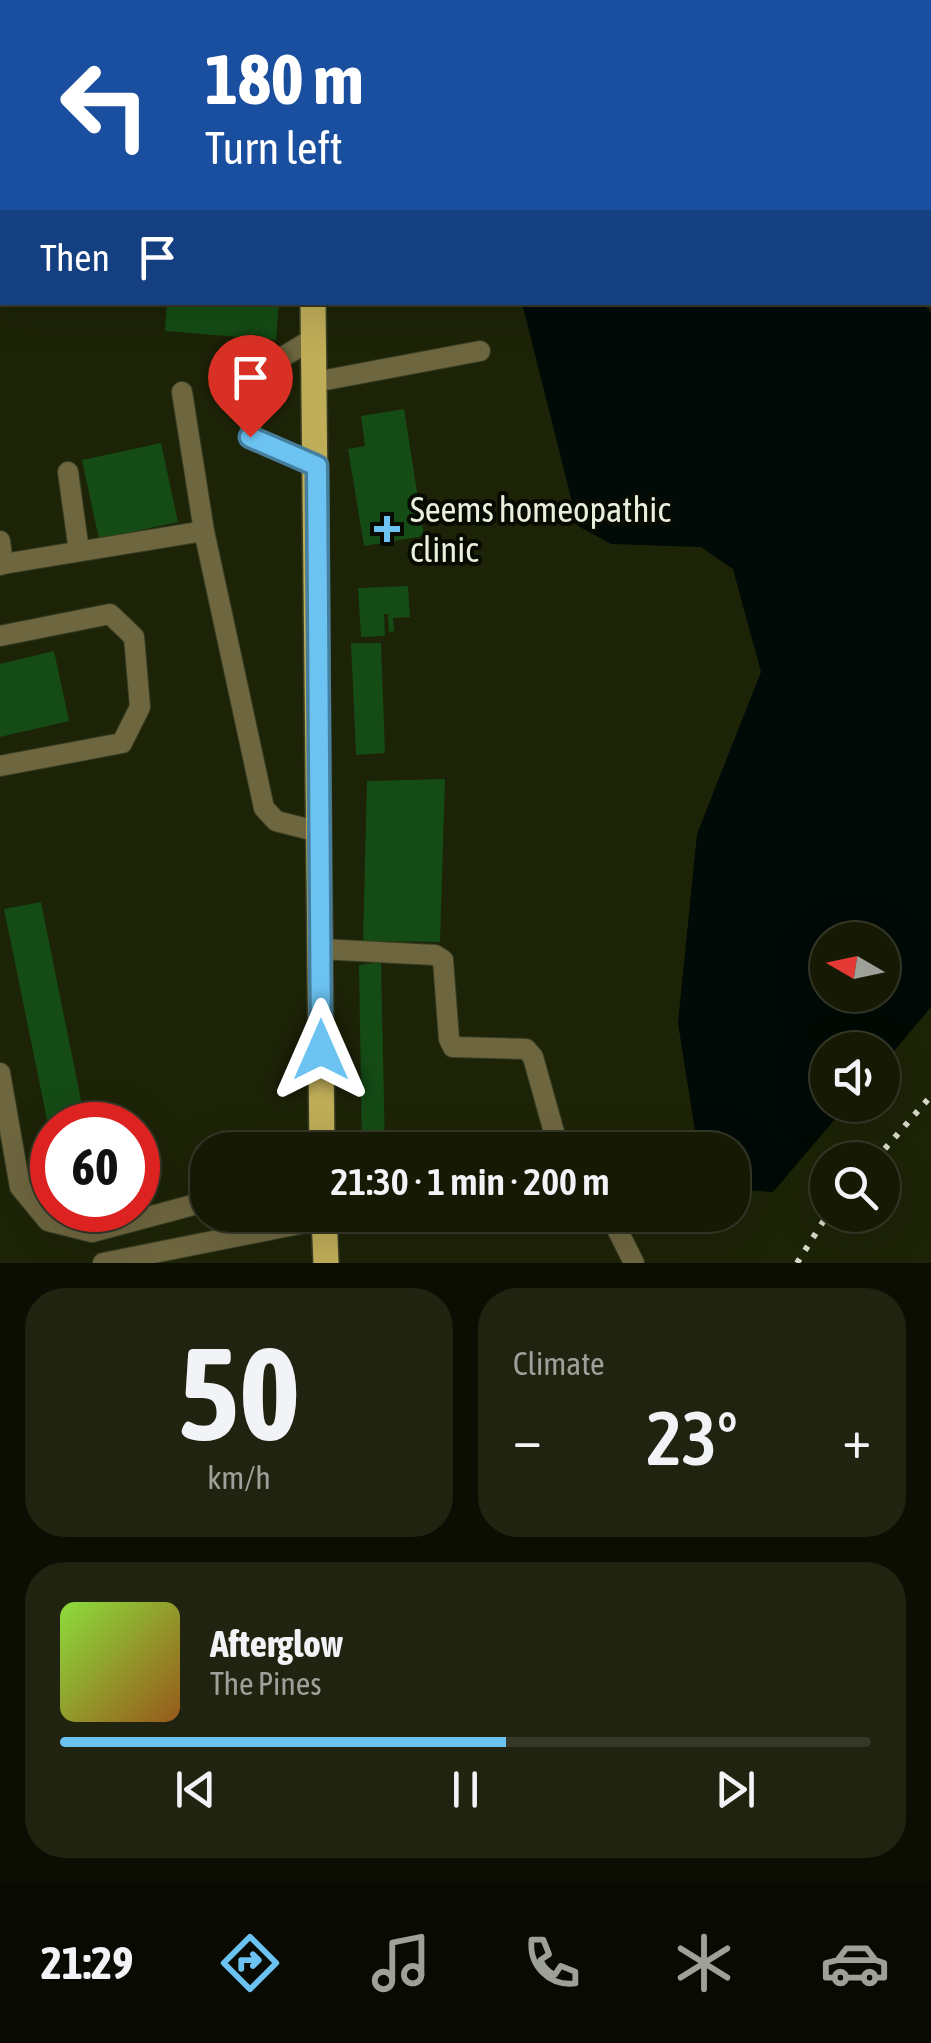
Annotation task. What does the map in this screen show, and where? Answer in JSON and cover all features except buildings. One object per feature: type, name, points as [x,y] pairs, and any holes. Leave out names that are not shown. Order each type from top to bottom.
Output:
[{"type":"main road","points":[[313,305],[322,1132]]},
{"type":"main road","points":[[325,1232],[326,1263]]},
{"type":"street","points":[[314,338],[253,375],[250,437],[317,466]]},
{"type":"street","points":[[315,382],[480,351]]},
{"type":"street","points":[[182,392],[204,531],[264,808],[276,820],[320,832]]},
{"type":"street","points":[[68,472],[79,551]]},
{"type":"street","points":[[0,540],[2,564],[204,531]]},
{"type":"street","points":[[0,636],[110,614],[134,638],[140,708],[122,743],[0,766]]},
{"type":"street","points":[[320,949],[436,955],[443,960],[449,1039],[453,1047],[526,1049],[534,1057],[554,1132]]},
{"type":"street","points":[[0,1073],[20,1187],[48,1221],[92,1232],[190,1206]]},
{"type":"street","points":[[102,1263],[252,1232]]},
{"type":"street","points":[[618,1232],[634,1263]]},
{"type":"shaded area","points":[[523,305],[925,305],[931,313],[931,1007],[900,1044],[900,1032],[810,1032],[810,1122],[833,1122],[816,1142],[810,1142],[810,1148],[773,1192],[750,1190],[750,1132],[695,1132],[678,1023],[697,834],[761,672],[733,569],[701,547],[611,544],[578,526]]},
{"type":"railway","points":[[891,1142],[931,1096]]},
{"type":"railway","points":[[797,1263],[817,1232]]},
{"type":"place","name":"Seems homeopathic clinic","points":[[387,529]]},
{"type":"route","points":[[250,437],[317,466],[321,1050]]}]
